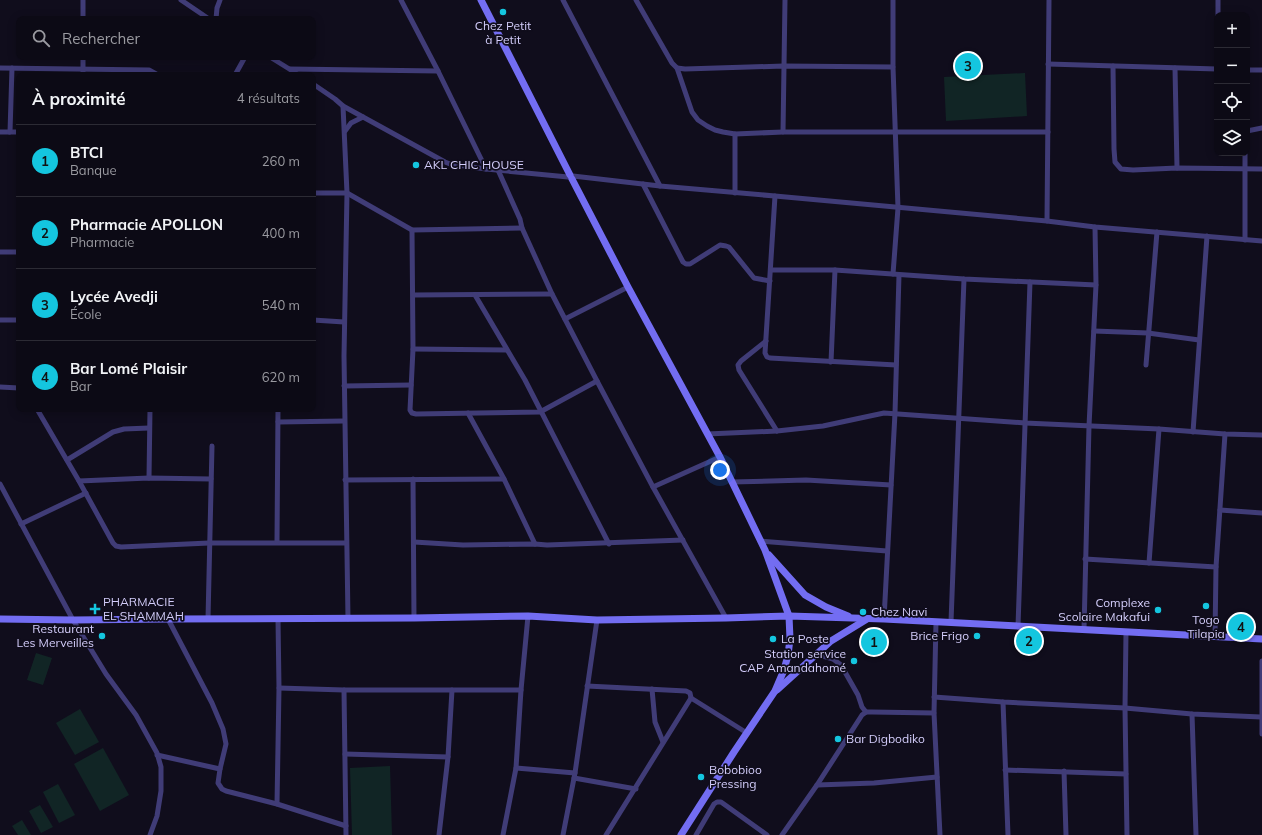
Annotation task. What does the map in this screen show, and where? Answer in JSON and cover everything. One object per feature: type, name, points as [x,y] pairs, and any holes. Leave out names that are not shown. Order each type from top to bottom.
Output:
[{"type":"street","points":[[83,0],[83,16]]},
{"type":"street","points":[[181,0],[205,16]]},
{"type":"street","points":[[216,16],[220,0]]},
{"type":"street","points":[[401,0],[486,169]]},
{"type":"street","points":[[481,0],[628,287],[720,457],[765,550],[789,616],[790,639],[788,655],[784,670],[775,691],[681,835]]},
{"type":"street","points":[[563,0],[660,186]]},
{"type":"street","points":[[636,0],[672,63],[677,68],[692,112],[698,120],[715,130],[735,134],[783,132],[1048,132]]},
{"type":"street","points":[[783,132],[785,0]]},
{"type":"street","points":[[893,0],[893,67],[898,208],[893,274]]},
{"type":"street","points":[[1047,221],[1049,0]]},
{"type":"street","points":[[1218,0],[1218,12]]},
{"type":"street","points":[[83,60],[83,72]]},
{"type":"street","points":[[237,72],[243,60]]},
{"type":"street","points":[[275,60],[294,72]]},
{"type":"street","points":[[1048,64],[1214,69]]},
{"type":"street","points":[[677,68],[784,66],[893,67]]},
{"type":"street","points":[[1113,66],[1113,137],[1115,162],[1121,169],[1262,169]]},
{"type":"street","points":[[0,68],[83,68],[149,72]]},
{"type":"street","points":[[10,132],[12,68]]},
{"type":"street","points":[[1175,68],[1177,168]]},
{"type":"street","points":[[290,69],[438,71]]},
{"type":"street","points":[[1250,70],[1262,70]]},
{"type":"street","points":[[316,86],[343,106],[450,164],[486,169],[735,194],[775,196],[1047,221],[1095,227],[1262,241]]},
{"type":"street","points":[[343,106],[347,193],[344,322],[344,421],[348,619]]},
{"type":"street","points":[[345,131],[352,123],[363,117]]},
{"type":"street","points":[[1250,130],[1262,128]]},
{"type":"street","points":[[0,132],[16,132]]},
{"type":"street","points":[[735,134],[735,194]]},
{"type":"street","points":[[1245,156],[1245,240]]},
{"type":"street","points":[[498,170],[552,294],[653,487],[726,618]]},
{"type":"street","points":[[643,184],[683,262],[690,264],[720,245],[726,246],[733,252],[754,278],[770,281]]},
{"type":"street","points":[[316,192],[347,193],[412,230],[522,228]]},
{"type":"street","points":[[775,196],[765,353],[767,357],[896,365]]},
{"type":"street","points":[[1084,630],[1089,426],[1096,285],[1095,227]]},
{"type":"street","points":[[412,230],[413,349],[410,410],[412,413],[540,412],[597,381]]},
{"type":"street","points":[[1146,365],[1157,232]]},
{"type":"street","points":[[1193,432],[1207,236]]},
{"type":"street","points":[[0,252],[16,252]]},
{"type":"street","points":[[770,270],[834,270],[964,279],[1096,285]]},
{"type":"street","points":[[831,362],[834,270]]},
{"type":"street","points":[[884,619],[895,413],[899,275]]},
{"type":"street","points":[[951,622],[960,418],[964,279]]},
{"type":"street","points":[[1018,626],[1030,282]]},
{"type":"street","points":[[565,319],[628,287]]},
{"type":"street","points":[[413,295],[552,294]]},
{"type":"street","points":[[475,295],[525,380],[540,412],[609,544]]},
{"type":"street","points":[[0,320],[16,320]]},
{"type":"street","points":[[316,320],[344,322]]},
{"type":"street","points":[[1094,330],[1148,333],[1199,340]]},
{"type":"street","points":[[766,341],[738,365],[739,370],[777,431]]},
{"type":"street","points":[[413,349],[507,350]]},
{"type":"street","points":[[344,386],[411,385]]},
{"type":"street","points":[[0,388],[16,388]]},
{"type":"street","points":[[39,412],[116,546],[277,542],[346,543]]},
{"type":"street","points":[[149,478],[150,412]]},
{"type":"street","points":[[277,542],[278,412]]},
{"type":"street","points":[[468,413],[504,479],[535,544]]},
{"type":"street","points":[[707,434],[777,431],[823,426],[884,413],[895,413],[1026,423],[1262,435]]},
{"type":"street","points":[[278,422],[344,421]]},
{"type":"street","points":[[67,460],[119,430],[149,428]]},
{"type":"street","points":[[1149,563],[1159,429]]},
{"type":"street","points":[[1214,637],[1216,567],[1226,434]]},
{"type":"street","points":[[208,619],[210,478],[212,446]]},
{"type":"street","points":[[653,487],[720,457]]},
{"type":"street","points":[[79,481],[149,478],[210,478]]},
{"type":"street","points":[[413,479],[414,618]]},
{"type":"street","points":[[345,480],[504,479]]},
{"type":"street","points":[[732,482],[806,480],[891,485]]},
{"type":"street","points":[[0,484],[73,620],[106,674],[136,715],[158,756],[161,767],[162,791],[157,816],[150,835]]},
{"type":"street","points":[[21,524],[86,493]]},
{"type":"street","points":[[1220,510],[1262,513]]},
{"type":"street","points":[[414,542],[463,545],[535,544],[547,546],[683,540]]},
{"type":"street","points":[[760,540],[887,551]]},
{"type":"street","points":[[765,550],[805,595],[826,607],[854,618]]},
{"type":"street","points":[[1085,560],[1216,567]]},
{"type":"street","points":[[0,619],[348,619],[528,616],[597,620],[789,616],[951,622],[1262,640]]},
{"type":"street","points":[[504,835],[516,768],[528,616]]},
{"type":"street","points":[[775,691],[831,641],[868,618]]},
{"type":"street","points":[[168,619],[212,703],[223,729],[226,744],[218,782],[222,789],[226,792],[277,804],[346,826]]},
{"type":"street","points":[[277,804],[279,688],[278,619]]},
{"type":"street","points":[[563,835],[575,776],[597,620]]},
{"type":"street","points":[[936,622],[934,713],[940,835]]},
{"type":"street","points":[[1126,632],[1125,708],[1127,835]]},
{"type":"street","points":[[816,654],[833,659],[841,665],[866,712]]},
{"type":"street","points":[[1262,661],[1262,734]]},
{"type":"street","points":[[588,686],[686,691],[690,693],[691,698],[747,733]]},
{"type":"street","points":[[279,688],[344,690],[521,690]]},
{"type":"street","points":[[652,689],[655,722],[663,742]]},
{"type":"street","points":[[344,690],[346,835]]},
{"type":"street","points":[[439,835],[448,757],[452,690]]},
{"type":"street","points":[[934,697],[1125,708],[1192,714],[1261,717]]},
{"type":"street","points":[[606,835],[691,698]]},
{"type":"street","points":[[1003,702],[1008,835]]},
{"type":"street","points":[[782,835],[817,785],[862,715],[866,712],[934,713]]},
{"type":"street","points":[[1192,714],[1196,835]]},
{"type":"street","points":[[345,754],[448,757]]},
{"type":"street","points":[[158,756],[220,770]]},
{"type":"street","points":[[516,768],[575,776],[636,788]]},
{"type":"street","points":[[1006,770],[1126,774]]},
{"type":"street","points":[[1064,772],[1066,835]]},
{"type":"street","points":[[817,785],[874,783],[937,777]]},
{"type":"street","points":[[696,835],[714,804],[717,802],[721,802],[767,835]]},
{"type":"green space","points":[[1025,73],[1027,116],[946,121],[944,77]]},
{"type":"green space","points":[[36,653],[52,658],[43,685],[27,680]]},
{"type":"green space","points":[[80,709],[99,742],[75,755],[56,723]]},
{"type":"green space","points":[[103,748],[129,795],[100,811],[74,764]]},
{"type":"green space","points":[[390,766],[392,835],[352,835],[350,768]]},
{"type":"green space","points":[[58,784],[75,815],[59,823],[43,792]]},
{"type":"green space","points":[[40,805],[53,827],[41,833],[29,811]]},
{"type":"green space","points":[[22,820],[31,835],[18,835],[12,826]]},
{"type":"place","name":"Chez Petit à Petit","points":[[503,12]]},
{"type":"place","name":"Lycée Avedji","points":[[968,66]]},
{"type":"place","name":"AKL CHIC HOUSE","points":[[416,165]]},
{"type":"place","name":"Togo Tilapia","points":[[1206,606]]},
{"type":"place","name":"PHARMACIE EL SHAMMAH","points":[[95,609]]},
{"type":"place","name":"Complexe Scolaire Makafui","points":[[1158,610]]},
{"type":"place","name":"Chez Navi","points":[[863,612]]},
{"type":"place","name":"Bar Lomé Plaisir","points":[[1241,627]]},
{"type":"place","name":"Restaurant Les Merveilles","points":[[102,636]]},
{"type":"place","name":"Brice Frigo","points":[[977,636]]},
{"type":"place","name":"La Poste","points":[[773,639]]},
{"type":"place","name":"Pharmacie APOLLON","points":[[1029,641]]},
{"type":"place","name":"BTCI","points":[[874,642]]},
{"type":"place","name":"Station service CAP Amandahomé","points":[[854,661]]},
{"type":"place","name":"Bar Digbodiko","points":[[838,739]]},
{"type":"place","name":"Bobobioo Pressing","points":[[701,777]]}]
